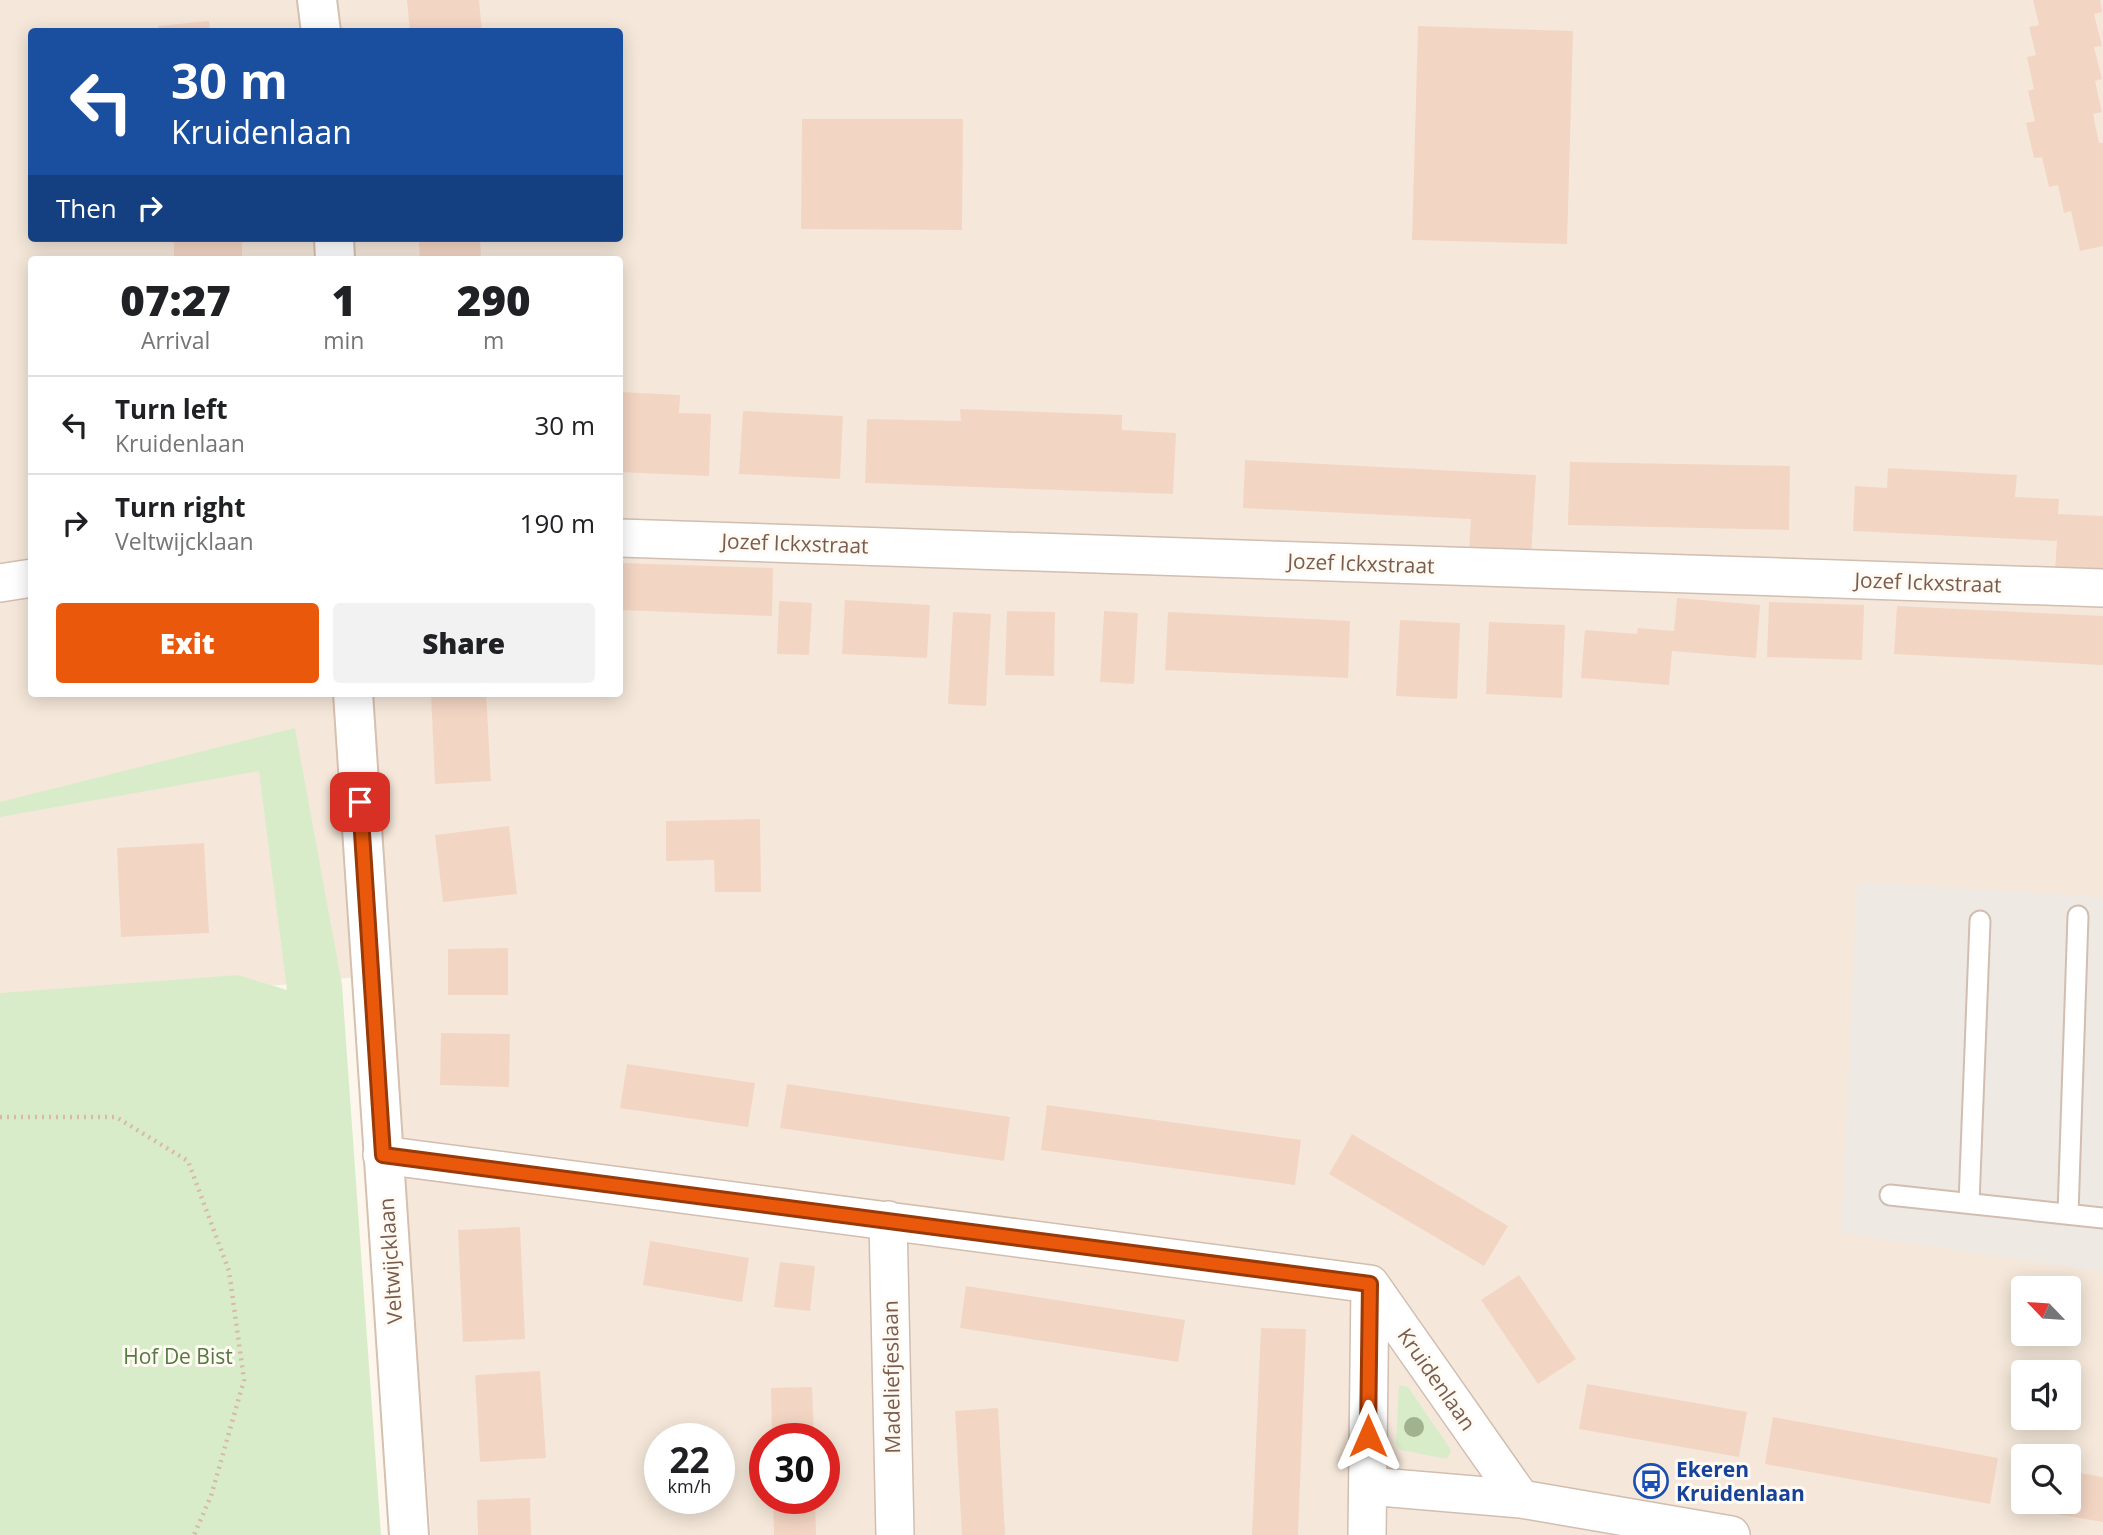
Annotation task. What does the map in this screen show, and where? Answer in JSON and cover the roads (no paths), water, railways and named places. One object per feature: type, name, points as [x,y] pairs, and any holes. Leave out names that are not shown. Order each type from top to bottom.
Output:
[{"type":"street","points":[[317,0],[320,28]]},
{"type":"street","name":"Jozef Ickxstraat","points":[[623,537],[2103,588]]},
{"type":"street","points":[[0,583],[28,579]]},
{"type":"street","name":"Veltwijcklaan","points":[[353,697],[409,1535]]},
{"type":"street","points":[[383,1155],[1370,1284],[1367,1535]]},
{"type":"street","name":"Madeliefjeslaan","points":[[888,1220],[895,1535]]},
{"type":"street","name":"Kruidenlaan","points":[[1370,1284],[1521,1499]]},
{"type":"street","points":[[1368,1486],[1521,1499],[1731,1535]]},
{"type":"lane","points":[[2068,1214],[2078,916]]},
{"type":"lane","points":[[1969,1203],[1980,920]]},
{"type":"lane","points":[[1890,1195],[2103,1218]]},
{"type":"place","name":"Ekeren Kruidenlaan","points":[[1651,1481]]},
{"type":"park label","name":"Hof De Bist","points":[[178,1356]]}]
